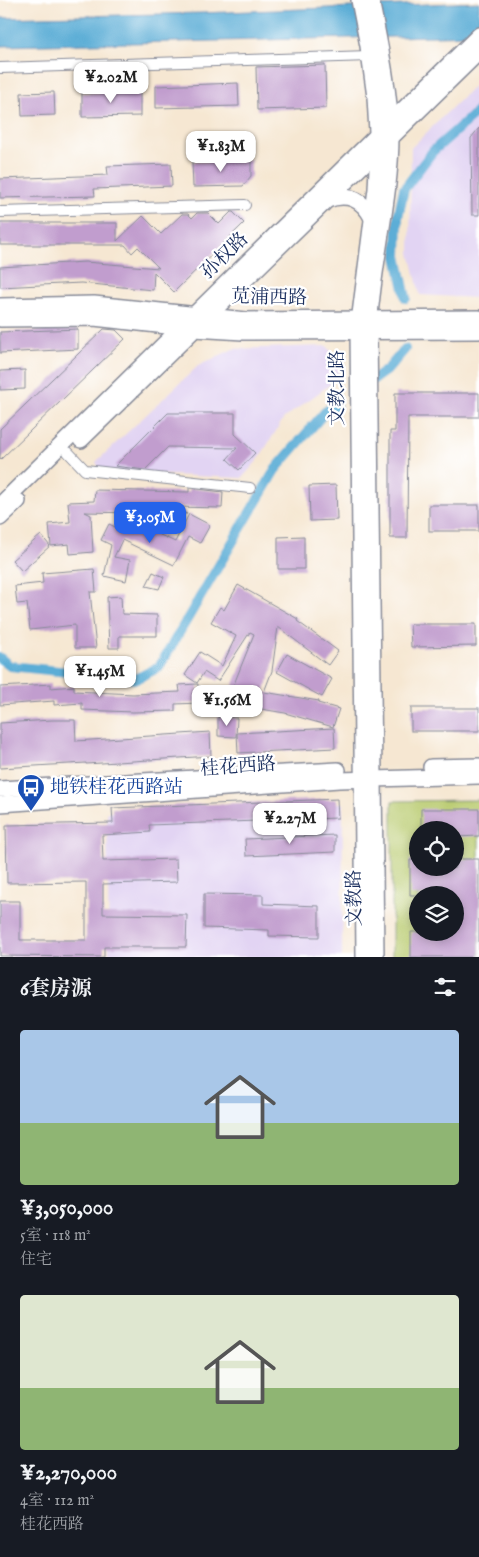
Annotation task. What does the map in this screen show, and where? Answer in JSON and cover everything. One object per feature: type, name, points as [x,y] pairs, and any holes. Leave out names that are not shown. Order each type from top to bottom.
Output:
[{"type":"main road","name":"文教北路","points":[[359,0],[373,49],[390,122]]},
{"type":"main road","name":"文教北路","points":[[364,324],[388,186],[373,49],[371,0]]},
{"type":"main road","name":"孙权路","points":[[0,505],[194,322],[382,140],[390,122],[477,42]]},
{"type":"main road","name":"孙权路","points":[[0,518],[68,452],[194,322],[327,200],[477,42]]},
{"type":"main road","name":"文教北路","points":[[368,773],[364,324],[372,218],[382,140]]},
{"type":"main road","points":[[327,200],[338,196],[350,197],[363,205],[372,218]]},
{"type":"main road","name":"苋浦西路","points":[[0,306],[94,304],[194,322]]},
{"type":"main road","name":"苋浦西路","points":[[0,319],[94,318],[194,322],[246,320],[364,324],[479,331]]},
{"type":"main road","name":"苋浦西路","points":[[364,324],[479,318]]},
{"type":"main road","name":"桂花西路","points":[[0,789],[368,773],[479,766]]},
{"type":"main road","name":"桂花西路","points":[[0,804],[368,773],[479,776]]},
{"type":"main road","name":"文教路","points":[[364,957],[368,773]]},
{"type":"main road","name":"文教路","points":[[368,773],[376,957]]},
{"type":"street","points":[[0,68],[373,49]]},
{"type":"street","points":[[0,212],[245,205]]},
{"type":"street","points":[[68,452],[85,470],[250,488]]},
{"type":"shaded area","points":[[479,81],[479,298],[420,295],[410,253],[411,148]]},
{"type":"shaded area","points":[[327,346],[338,361],[339,378],[284,418],[258,460],[242,478],[101,472],[96,462],[198,366],[233,349]]},
{"type":"shaded area","points":[[343,803],[342,957],[109,957],[107,812]]},
{"type":"green space","points":[[479,800],[479,957],[392,957],[392,801]]},
{"type":"water","points":[[479,2],[479,35],[0,46],[0,18],[201,13]]},
{"type":"building","points":[[325,65],[326,108],[257,110],[256,67]]},
{"type":"building","points":[[238,83],[239,106],[156,108],[156,86]]},
{"type":"building","points":[[140,91],[140,116],[82,117],[82,93]]},
{"type":"building","points":[[54,92],[55,115],[22,116],[21,93]]},
{"type":"building","points":[[479,128],[479,215],[472,215],[471,138]]},
{"type":"building","points":[[251,160],[251,176],[243,186],[193,187],[192,162]]},
{"type":"building","points":[[171,164],[172,186],[94,189],[95,196],[0,198],[0,179],[108,175],[107,166]]},
{"type":"building","points":[[231,212],[244,223],[174,292],[154,272],[153,290],[81,283],[0,287],[0,267],[85,262],[159,268],[138,247],[132,253],[125,245],[0,245],[0,223],[117,223],[117,241],[143,216],[161,234],[182,214],[188,214],[192,218],[197,213],[208,213],[219,224]]},
{"type":"building","points":[[78,329],[78,349],[0,353],[0,332]]},
{"type":"building","points":[[104,329],[116,330],[125,339],[0,460],[0,429]]},
{"type":"building","points":[[25,370],[25,389],[0,390],[0,371]]},
{"type":"building","points":[[395,393],[479,393],[479,417],[408,417],[407,538],[390,538],[390,431],[395,431]]},
{"type":"building","points":[[168,413],[235,413],[235,434],[255,453],[239,470],[227,459],[237,448],[168,447],[145,470],[115,466]]},
{"type":"building","points":[[336,485],[337,520],[310,521],[309,486]]},
{"type":"building","points":[[189,488],[223,492],[222,508],[174,507],[187,514],[85,512],[91,515],[93,552],[70,554],[69,544],[51,546],[49,524],[70,522],[68,502],[94,501],[95,490],[189,492]]},
{"type":"building","points":[[429,505],[479,505],[479,531],[429,531]]},
{"type":"building","points":[[189,514],[210,525],[200,543],[188,537],[174,565],[122,540],[114,557],[130,560],[126,581],[104,576],[111,545],[101,540],[109,524],[130,534],[135,523],[175,542]]},
{"type":"building","points":[[41,535],[50,546],[22,571],[12,560]]},
{"type":"building","points":[[304,536],[304,569],[278,569],[278,537]]},
{"type":"building","points":[[94,569],[96,592],[90,592],[96,648],[75,648],[75,625],[30,630],[27,603],[17,604],[15,586],[43,583],[42,573]]},
{"type":"building","points":[[153,572],[164,577],[159,589],[146,586]]},
{"type":"building","points":[[238,585],[298,619],[297,621],[338,651],[328,665],[278,627],[272,671],[264,692],[319,701],[318,703],[339,709],[333,727],[285,713],[261,709],[262,707],[230,694],[254,634],[250,632],[218,681],[204,672],[197,683],[185,675],[200,652],[222,666],[236,636],[211,622],[220,607],[224,610]]},
{"type":"building","points":[[121,596],[122,614],[157,615],[157,636],[119,636],[119,648],[109,648],[107,597]]},
{"type":"building","points":[[410,624],[476,624],[476,646],[411,647]]},
{"type":"building","points":[[287,654],[332,679],[322,697],[277,672]]},
{"type":"building","points":[[51,684],[51,688],[74,686],[74,691],[133,694],[180,692],[179,685],[198,684],[199,703],[175,704],[175,711],[133,712],[82,710],[82,703],[54,705],[54,701],[0,705],[0,687]]},
{"type":"building","points":[[411,708],[479,708],[479,731],[411,731]]},
{"type":"building","points":[[218,717],[237,718],[236,737],[218,736]]},
{"type":"building","points":[[75,720],[76,741],[210,732],[211,756],[0,768],[0,723]]},
{"type":"building","points":[[334,728],[335,748],[238,753],[237,733]]},
{"type":"building","points":[[337,799],[338,818],[149,825],[150,832],[102,835],[103,861],[176,859],[177,882],[103,884],[103,914],[187,915],[186,947],[104,947],[104,957],[0,956],[0,901],[20,901],[20,940],[86,940],[86,882],[7,883],[6,825],[113,823],[112,808]]},
{"type":"building","points":[[421,809],[479,809],[479,836],[464,837],[464,821],[421,821]]},
{"type":"building","points":[[335,835],[335,852],[246,856],[245,839]]},
{"type":"building","points":[[464,859],[479,859],[479,957],[411,957],[411,941],[464,941],[464,886],[410,886],[410,876],[464,876]]},
{"type":"building","points":[[204,894],[263,895],[263,904],[319,906],[319,937],[269,936],[269,930],[204,928]]},
{"type":"waterway","points":[[406,298],[397,256],[398,217],[404,189],[433,151],[479,110]]},
{"type":"waterway","points":[[374,379],[388,369],[405,349]]},
{"type":"waterway","points":[[0,658],[10,666],[136,679],[159,667],[275,470],[325,412],[336,405]]},
{"type":"place","name":"地铁桂花西路站","points":[[31,812]]}]
